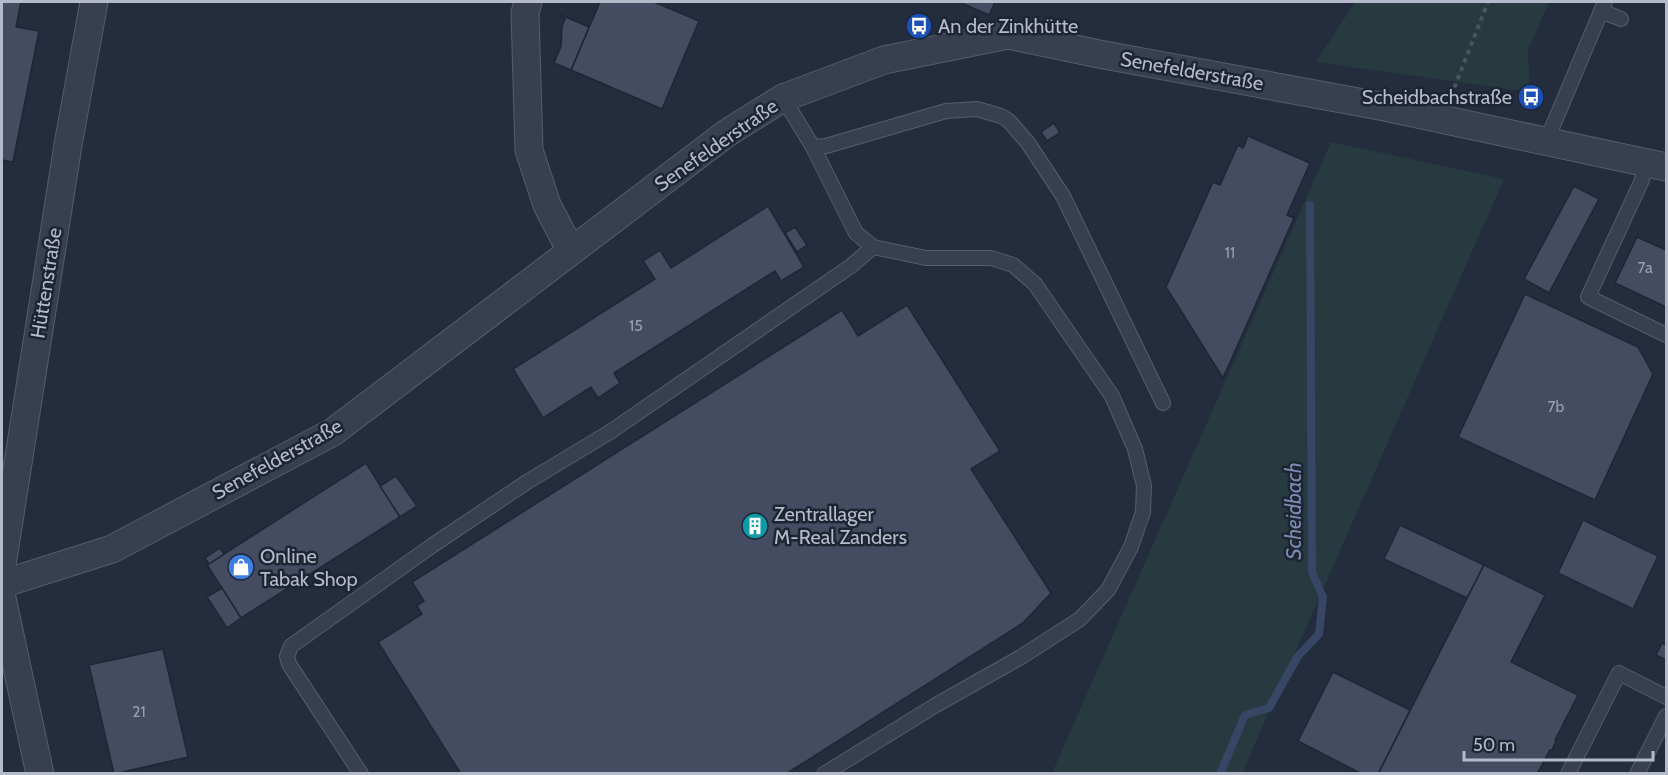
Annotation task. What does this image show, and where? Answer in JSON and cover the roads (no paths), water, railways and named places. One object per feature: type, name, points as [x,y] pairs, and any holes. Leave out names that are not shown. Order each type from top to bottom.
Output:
[{"type":"street","name":"Hüttenstraße","points":[[2,565],[68,145],[94,2]]},
{"type":"street","points":[[528,2],[525,13],[529,150],[547,205],[571,251]]},
{"type":"street","name":"Senefelderstraße","points":[[2,584],[112,549],[333,432],[727,133],[783,98],[884,60],[1008,35],[1384,106],[1656,165]]},
{"type":"street","points":[[2,598],[40,774]]},
{"type":"lane","points":[[1546,142],[1603,6],[1622,19]]},
{"type":"lane","points":[[783,98],[813,147],[856,233],[873,247],[926,258],[991,258],[1013,265],[1035,284],[1112,396],[1135,449],[1144,486],[1143,512],[1131,547],[1108,590],[1080,619],[1021,657],[936,705],[824,774]]},
{"type":"lane","points":[[813,147],[826,146],[922,117],[957,110],[988,111],[1009,121],[1028,143],[1063,196],[1162,403]]},
{"type":"lane","points":[[1656,165],[1642,180],[1588,297],[1666,335]]},
{"type":"lane","points":[[361,774],[289,664],[287,656],[291,646],[433,545],[527,482],[610,432],[851,266],[873,247]]},
{"type":"lane","points":[[1568,774],[1619,674],[1666,697]]},
{"type":"lane","points":[[1637,774],[1666,716]]},
{"type":"waterway","name":"Scheidbach","points":[[1220,774],[1245,715],[1269,708],[1298,656],[1319,634],[1323,597],[1312,572],[1310,205]]},
{"type":"place","name":"An der Zinkhütte","points":[[919,26]]},
{"type":"place","name":"Scheidbachstraße","points":[[1531,97]]},
{"type":"place","name":"Zentrallager M-Real Zanders","points":[[755,526]]},
{"type":"place","name":"Online Tabak Shop","points":[[241,567]]}]
